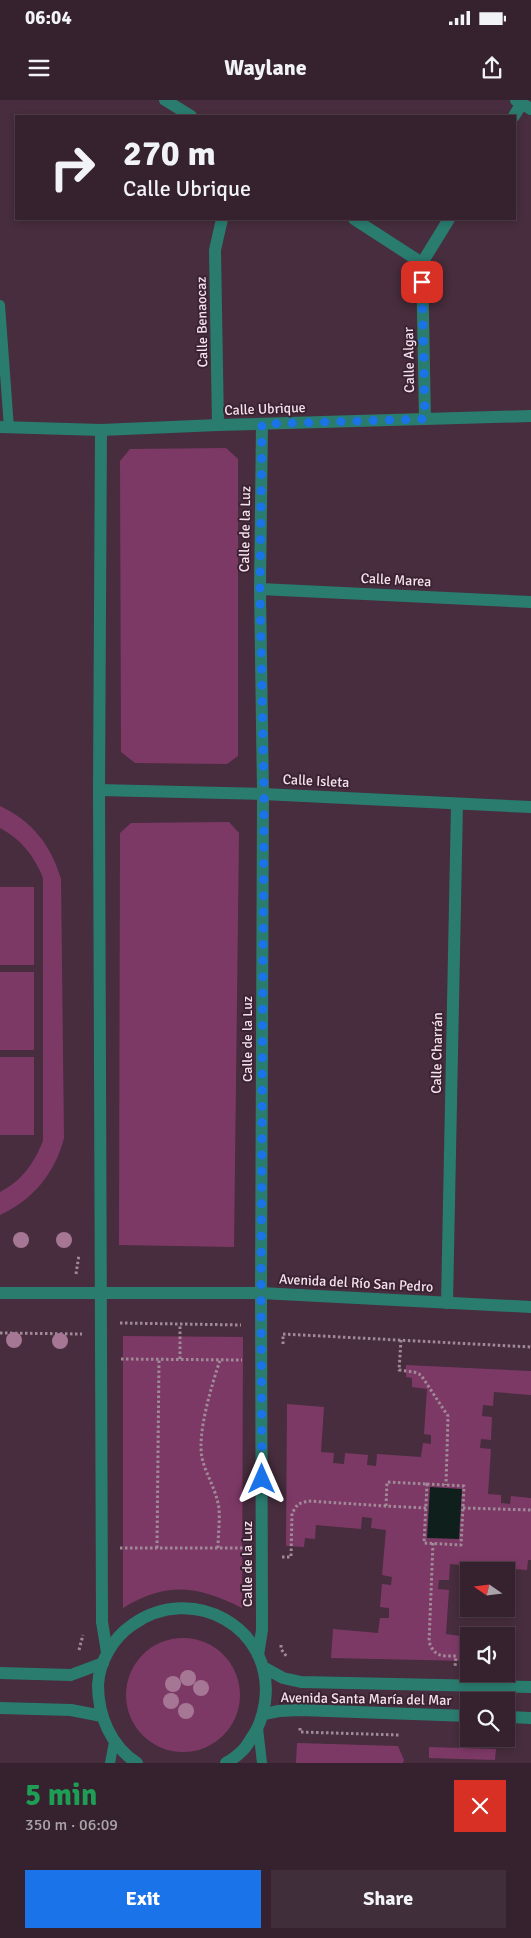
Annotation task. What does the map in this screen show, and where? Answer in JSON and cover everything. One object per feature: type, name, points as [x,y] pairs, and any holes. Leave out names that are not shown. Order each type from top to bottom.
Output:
[{"type":"street","points":[[165,100],[189,115]]},
{"type":"street","points":[[515,115],[523,104]]},
{"type":"street","name":"Calle Benaocaz","points":[[218,425],[216,250],[222,220]]},
{"type":"street","points":[[356,220],[422,263],[448,220]]},
{"type":"street","name":"Calle Algar","points":[[422,263],[425,419]]},
{"type":"street","name":"Calle Ubrique","points":[[5,428],[101,430],[531,416]]},
{"type":"street","name":"Calle de la Luz","points":[[258,1655],[262,1630],[261,1293],[264,794],[260,589],[262,424]]},
{"type":"street","points":[[101,430],[99,790],[102,1622],[105,1658],[98,1690],[102,1716],[114,1742],[137,1763]]},
{"type":"street","name":"Calle Marea","points":[[260,589],[531,602]]},
{"type":"street","name":"Calle Isleta","points":[[99,790],[264,794],[531,807]]},
{"type":"street","name":"Calle Charrán","points":[[447,1303],[457,804]]},
{"type":"street","name":"Avenida del Río San Pedro","points":[[0,1293],[261,1293],[531,1307]]},
{"type":"street","points":[[0,1673],[71,1675],[105,1658],[124,1631],[145,1615],[171,1608],[197,1608],[222,1617],[243,1633],[258,1655],[263,1667],[267,1691],[264,1714],[258,1728],[242,1752],[226,1763]]},
{"type":"street","name":"Avenida Santa María del Mar","points":[[263,1667],[283,1678],[301,1682],[531,1687]]},
{"type":"street","points":[[0,1708],[71,1710],[102,1716]]},
{"type":"street","name":"Avenida Santa María del Mar","points":[[264,1714],[300,1710],[460,1716]]},
{"type":"street","points":[[515,1717],[531,1718]]},
{"type":"lane","points":[[0,305],[5,428]]},
{"type":"lane","points":[[258,1728],[262,1763]]},
{"type":"lane","points":[[110,1763],[114,1742]]},
{"type":"path","points":[[120,1332],[120,1323],[245,1325]]},
{"type":"path","points":[[180,1324],[180,1360]]},
{"type":"path","points":[[0,1333],[82,1334],[82,1344]]},
{"type":"path","points":[[283,1354],[283,1334],[531,1347]]},
{"type":"path","points":[[401,1340],[398,1370],[421,1375],[448,1416],[446,1485]]},
{"type":"path","points":[[120,1350],[120,1359],[245,1360]]},
{"type":"path","points":[[156,1548],[159,1359]]},
{"type":"path","points":[[218,1548],[219,1509],[202,1457],[203,1425],[211,1387],[220,1360]]},
{"type":"path","points":[[386,1506],[387,1482],[427,1484],[464,1486],[461,1545],[424,1543],[427,1484]]},
{"type":"path","points":[[282,1557],[291,1557],[292,1513],[298,1504],[308,1501],[426,1508]]},
{"type":"path","points":[[463,1508],[531,1510]]},
{"type":"path","points":[[120,1538],[120,1548],[246,1548]]},
{"type":"path","points":[[433,1543],[429,1642],[432,1651],[440,1656],[456,1656],[455,1667]]},
{"type":"path","points":[[282,1547],[282,1566]]},
{"type":"path","points":[[75,1653],[80,1650],[84,1632]]},
{"type":"path","points":[[281,1640],[281,1649],[289,1659]]},
{"type":"path","points":[[446,1667],[460,1668]]},
{"type":"shaded area","points":[[226,448],[238,459],[238,756],[227,764],[135,763],[121,752],[120,461],[130,449]]},
{"type":"shaded area","points":[[0,806],[22,819],[39,835],[52,855],[61,879],[64,1138],[55,1163],[41,1184],[23,1202],[0,1215],[0,1192],[21,1177],[36,1157],[43,1141],[43,878],[36,863],[21,843],[0,828]]},
{"type":"shaded area","points":[[229,822],[239,833],[234,1247],[119,1245],[120,833],[131,823]]},
{"type":"shaded area","points":[[0,887],[34,887],[34,965],[0,965]]},
{"type":"shaded area","points":[[0,972],[34,972],[34,1050],[0,1050]]},
{"type":"shaded area","points":[[0,1057],[34,1057],[34,1135],[0,1135]]},
{"type":"shaded area","points":[[123,1336],[243,1337],[242,1608],[197,1591],[168,1590],[139,1599],[123,1608]]},
{"type":"shaded area","points":[[406,1365],[531,1371],[531,1395],[494,1392],[493,1406],[483,1405],[482,1416],[492,1417],[491,1440],[481,1439],[480,1448],[491,1449],[488,1494],[501,1495],[501,1503],[510,1504],[511,1496],[531,1498],[531,1560],[528,1560],[527,1570],[515,1569],[515,1562],[460,1562],[460,1565],[450,1564],[449,1580],[439,1580],[438,1589],[449,1590],[446,1634],[460,1636],[460,1661],[331,1658],[333,1629],[378,1633],[380,1618],[389,1618],[389,1608],[380,1607],[382,1584],[391,1585],[392,1577],[382,1575],[386,1530],[371,1528],[372,1518],[362,1517],[361,1529],[316,1525],[315,1539],[305,1538],[304,1547],[286,1546],[287,1404],[324,1407],[321,1452],[334,1453],[333,1463],[344,1464],[345,1453],[368,1455],[367,1465],[376,1466],[377,1454],[421,1457],[423,1443],[431,1444],[431,1435],[424,1434],[427,1389],[412,1387],[412,1378],[406,1377]]},
{"type":"shaded area","points":[[430,1487],[462,1489],[459,1539],[427,1538]]},
{"type":"shaded area","points":[[183,1638],[205,1643],[223,1655],[235,1673],[240,1695],[235,1717],[223,1735],[205,1747],[183,1752],[161,1747],[143,1735],[131,1717],[126,1695],[131,1673],[143,1655],[161,1643]]},
{"type":"shaded area","points":[[297,1743],[398,1746],[404,1760],[403,1763],[296,1763]]},
{"type":"shaded area","points":[[429,1747],[496,1749],[495,1760],[429,1758]]},
{"type":"route","points":[[262,1479],[261,1293],[264,794],[260,589],[262,424],[425,419],[422,282]]}]
